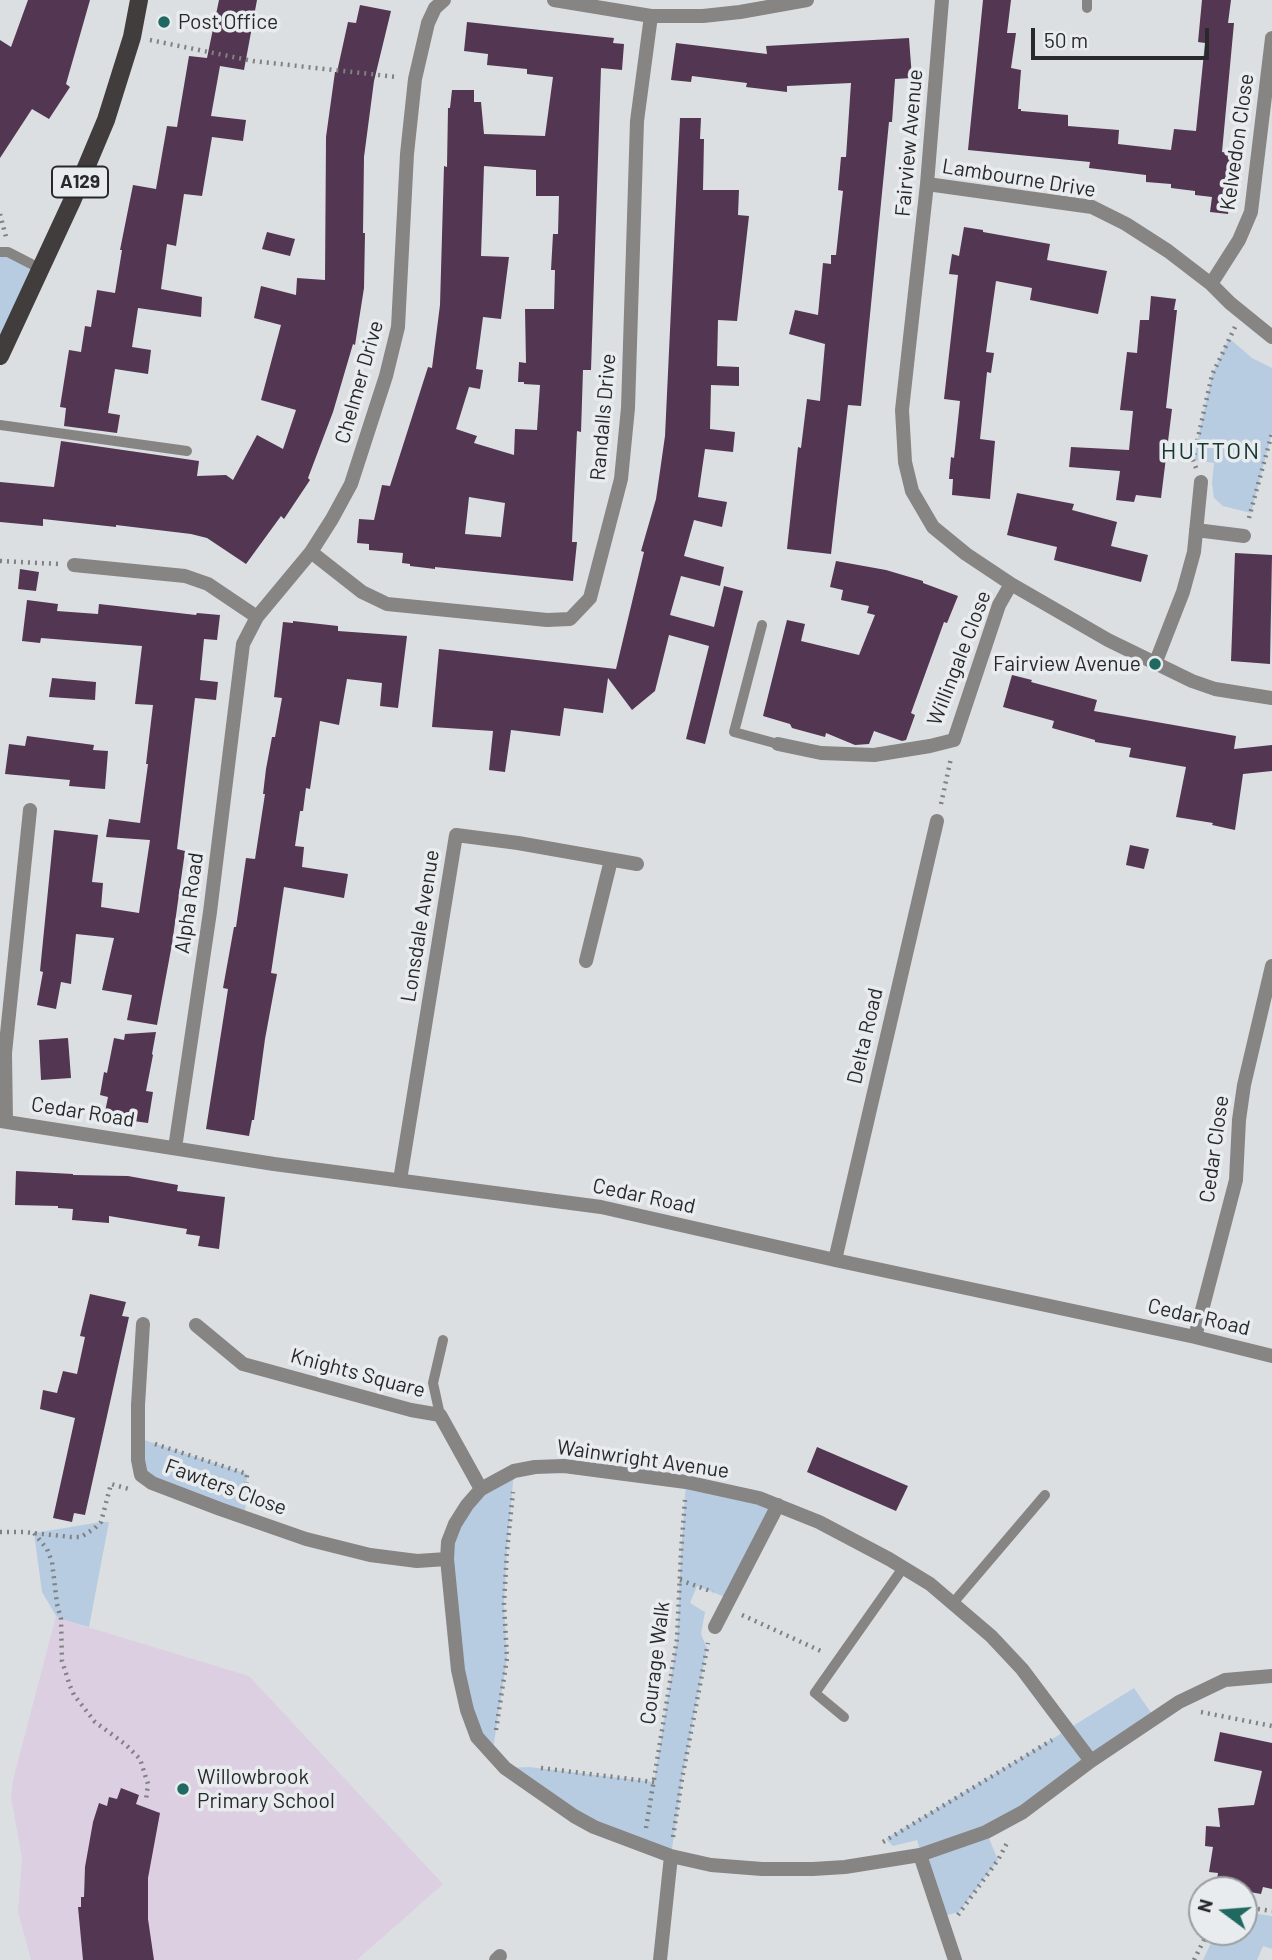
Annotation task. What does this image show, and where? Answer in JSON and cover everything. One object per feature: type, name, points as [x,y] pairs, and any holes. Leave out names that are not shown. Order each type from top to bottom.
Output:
[{"type":"main road","name":"A129","points":[[0,356],[106,120],[132,37],[139,0]]},
{"type":"street","name":"Chelmer Drive","points":[[240,663],[243,645],[257,617],[311,552],[351,484],[386,376],[398,327],[407,154],[415,79],[428,23],[435,8],[444,0]]},
{"type":"street","points":[[554,0],[651,16],[703,16],[807,0]]},
{"type":"street","name":"Fairview Avenue","points":[[942,0],[927,184],[902,410],[905,462],[912,491],[933,527],[966,554],[1011,584],[1108,640],[1192,681],[1215,689],[1272,698]]},
{"type":"street","name":"Randalls Drive","points":[[311,552],[362,592],[387,604],[547,620],[570,619],[590,598],[621,479],[628,408],[637,121],[651,16]]},
{"type":"street","name":"Kelvedon Close","points":[[1211,284],[1239,240],[1251,212],[1272,38]]},
{"type":"street","name":"Lambourne Drive","points":[[927,184],[1092,207],[1157,244],[1211,284],[1272,337]]},
{"type":"street","points":[[1155,664],[1183,592],[1194,552],[1201,482]]},
{"type":"street","points":[[1196,530],[1244,536]]},
{"type":"street","points":[[74,565],[185,576],[208,584],[257,617]]},
{"type":"street","name":"Willingale Close","points":[[778,744],[821,753],[874,755],[954,740],[999,605],[1011,584]]},
{"type":"street","name":"Alpha Road","points":[[174,1149],[209,912],[240,663]]},
{"type":"street","points":[[3,1121],[5,1053],[30,810]]},
{"type":"street","name":"Delta Road","points":[[835,1261],[937,821]]},
{"type":"street","name":"Lonsdale Avenue","points":[[400,1180],[456,835],[637,864]]},
{"type":"street","points":[[586,961],[611,860]]},
{"type":"street","name":"Cedar Close","points":[[1195,1337],[1236,1180],[1239,1119],[1244,1085],[1272,966]]},
{"type":"street","name":"Cedar Road","points":[[3,1121],[274,1164],[601,1207],[1272,1356]]},
{"type":"street","name":"Fawters Close","points":[[143,1324],[138,1405],[138,1460],[141,1475],[152,1483],[306,1539],[370,1555],[417,1561],[447,1559]]},
{"type":"street","name":"Knights Square","points":[[196,1325],[243,1364],[411,1410],[440,1415],[481,1489]]},
{"type":"street","name":"Wainwright Avenue","points":[[1091,1761],[1022,1669],[990,1636],[930,1584],[819,1522],[759,1498],[687,1482],[564,1466],[535,1467],[514,1471],[481,1489],[455,1524],[448,1542],[447,1559],[458,1670],[467,1710],[477,1737],[492,1756],[505,1768],[594,1827],[670,1856],[711,1865],[813,1869],[845,1867],[920,1855],[986,1832],[1023,1812],[1091,1761],[1172,1706],[1225,1680],[1272,1676]]},
{"type":"street","points":[[715,1627],[778,1505]]},
{"type":"street","points":[[920,1855],[955,1960]]},
{"type":"street","points":[[660,1960],[670,1856]]},
{"type":"lane","points":[[0,252],[8,252],[41,269]]},
{"type":"lane","points":[[0,425],[187,451]]},
{"type":"lane","points":[[762,625],[734,732],[778,744]]},
{"type":"lane","points":[[440,1415],[433,1383],[443,1340]]},
{"type":"lane","points":[[953,1603],[1045,1495]]},
{"type":"lane","points":[[844,1717],[815,1693],[903,1568]]},
{"type":"path","points":[[132,37],[253,61],[415,79]]},
{"type":"path","points":[[1201,482],[1193,460],[1212,375],[1243,314]]},
{"type":"path","points":[[1244,536],[1272,432]]},
{"type":"path","points":[[0,561],[74,565]]},
{"type":"path","points":[[937,821],[954,740]]},
{"type":"path","points":[[138,1438],[247,1474],[244,1518]]},
{"type":"path","points":[[492,1756],[507,1658],[504,1604],[514,1471]]},
{"type":"path","points":[[0,1532],[71,1538],[88,1534],[101,1522],[111,1484],[130,1490],[141,1475]]},
{"type":"path","name":"Courage Walk","points":[[643,1846],[677,1639],[687,1482]]},
{"type":"path","points":[[34,1533],[47,1549],[52,1562],[61,1619],[61,1653],[69,1686],[95,1722],[140,1759],[148,1784],[146,1800]]},
{"type":"path","points":[[680,1580],[840,1660]]},
{"type":"path","name":"Courage Walk","points":[[670,1856],[706,1648],[715,1627]]},
{"type":"path","points":[[1172,1706],[1272,1726]]},
{"type":"path","points":[[876,1846],[1068,1730]]},
{"type":"path","points":[[505,1768],[529,1767],[654,1782]]},
{"type":"path","points":[[946,1933],[998,1860],[1023,1812]]},
{"type":"shaded area","points":[[0,252],[41,269],[0,356]]},
{"type":"shaded area","points":[[1229,338],[1252,358],[1272,368],[1272,433],[1251,513],[1223,506],[1214,498],[1214,463],[1193,460],[1212,375]]},
{"type":"shaded area","points":[[138,1438],[247,1474],[245,1518],[141,1475]]},
{"type":"shaded area","points":[[514,1471],[504,1604],[507,1658],[492,1756],[467,1710],[447,1559],[465,1508]]},
{"type":"shaded area","points":[[686,1482],[778,1505],[730,1599],[697,1586],[690,1603],[705,1612],[701,1634],[707,1648],[682,1779],[671,1856],[632,1843],[505,1768],[529,1767],[654,1782],[677,1639]]},
{"type":"shaded area","points":[[109,1522],[89,1627],[56,1616],[42,1592],[34,1533]]},
{"type":"shaded area","name":"Willowbrook Primary School","points":[[56,1616],[249,1676],[443,1884],[357,1960],[31,1960],[18,1912],[22,1858],[11,1798],[13,1780]]},
{"type":"shaded area","points":[[1134,1688],[1154,1717],[986,1831],[998,1860],[959,1912],[940,1917],[917,1840],[893,1846],[886,1839]]},
{"type":"shaded area","points":[[1258,1914],[1272,1916],[1272,1949],[1263,1946],[1257,1960],[1203,1960],[1210,1946],[1258,1946]]},
{"type":"building","points":[[28,0],[90,0],[66,84],[70,87],[49,119],[32,109],[0,158],[0,40],[11,47]]},
{"type":"building","points":[[219,0],[257,0],[244,70],[220,66],[211,116],[246,120],[243,141],[212,137],[202,196],[184,194],[176,246],[167,244],[161,289],[202,297],[201,317],[138,308],[132,347],[151,350],[148,374],[115,369],[108,413],[120,415],[117,433],[64,426],[66,408],[60,407],[69,350],[81,352],[85,326],[91,327],[97,290],[115,293],[120,250],[133,185],[156,189],[167,126],[177,127],[189,56],[207,58]]},
{"type":"building","points":[[983,0],[1011,0],[1007,33],[1016,33],[1011,68],[1021,70],[1018,109],[1068,115],[1068,126],[1119,130],[1118,144],[1171,150],[1174,129],[1196,131],[1205,43],[1198,42],[1202,0],[1231,0],[1228,23],[1234,23],[1222,152],[1235,154],[1228,214],[1210,212],[1212,197],[1195,195],[1195,191],[1171,188],[1171,184],[1146,182],[1146,175],[1089,168],[1090,162],[968,150]]},
{"type":"building","points":[[360,5],[391,11],[374,81],[364,157],[364,288],[355,345],[353,344],[333,412],[308,478],[310,480],[284,519],[281,516],[246,564],[207,538],[191,534],[43,519],[43,526],[0,522],[0,482],[54,487],[61,441],[199,461],[197,476],[226,475],[233,480],[257,435],[283,449],[296,410],[261,400],[281,325],[254,318],[261,286],[296,295],[297,278],[325,280],[326,137],[335,72],[348,22],[356,23]]},
{"type":"building","points":[[467,22],[614,38],[613,43],[624,44],[622,70],[601,68],[591,370],[583,370],[581,432],[577,431],[572,542],[577,542],[573,581],[410,566],[402,563],[403,553],[369,550],[369,544],[357,543],[359,519],[374,520],[382,485],[390,486],[428,367],[432,368],[440,305],[444,166],[447,167],[448,108],[452,90],[474,90],[474,102],[481,102],[484,134],[545,136],[553,77],[527,74],[527,69],[487,65],[488,54],[464,51]],"holes":[[[484,166],[536,170],[536,196],[559,196],[558,234],[553,234],[551,270],[555,270],[554,309],[525,309],[526,363],[519,362],[518,382],[540,385],[537,430],[515,429],[514,455],[474,443],[477,436],[456,429],[469,387],[480,389],[483,370],[476,369],[483,317],[501,319],[509,257],[481,256]],[[469,497],[505,503],[501,537],[465,534]]]},
{"type":"building","points":[[909,38],[912,78],[895,79],[861,406],[848,405],[831,554],[787,549],[798,447],[801,448],[807,399],[820,401],[825,344],[789,334],[795,310],[818,315],[823,263],[831,264],[831,255],[836,255],[843,191],[838,190],[841,157],[846,157],[851,83],[787,86],[787,92],[746,87],[747,83],[692,76],[691,82],[671,80],[676,43],[767,54],[766,46]]},
{"type":"building","points":[[680,118],[701,118],[700,139],[704,139],[703,190],[739,190],[738,215],[749,216],[737,321],[718,320],[717,366],[739,367],[739,386],[711,385],[710,429],[735,432],[733,452],[705,449],[698,497],[727,502],[722,527],[694,520],[684,556],[724,567],[720,586],[681,576],[670,615],[714,627],[724,586],[743,591],[705,744],[686,739],[709,646],[669,635],[655,691],[632,710],[608,678],[603,713],[564,708],[560,736],[511,730],[505,772],[489,770],[493,731],[432,727],[439,649],[616,669],[644,552],[641,551],[656,499],[665,436]]},
{"type":"building","points":[[964,227],[1050,244],[1047,260],[1107,271],[1098,314],[1030,300],[1032,288],[996,281],[986,352],[994,353],[991,373],[987,372],[980,439],[995,441],[990,499],[952,495],[953,479],[949,479],[960,401],[944,399],[958,275],[949,274],[952,254],[959,256]]},
{"type":"building","points":[[267,232],[295,239],[290,256],[262,249]]},
{"type":"building","points":[[1151,296],[1176,299],[1174,310],[1177,310],[1166,408],[1172,409],[1161,498],[1136,495],[1134,502],[1116,500],[1120,471],[1069,467],[1071,447],[1129,450],[1133,411],[1120,410],[1127,352],[1137,353],[1140,320],[1149,320]]},
{"type":"building","points":[[1017,493],[1074,504],[1072,510],[1117,522],[1111,546],[1148,555],[1141,582],[1054,560],[1057,547],[1007,535]]},
{"type":"building","points":[[1235,553],[1272,555],[1270,664],[1231,661]]},
{"type":"building","points":[[836,561],[886,570],[923,581],[958,596],[947,623],[944,622],[911,713],[915,715],[906,740],[874,731],[869,744],[855,745],[826,733],[825,737],[792,728],[790,724],[763,716],[787,620],[805,624],[801,641],[859,655],[875,615],[867,613],[869,606],[841,600],[843,590],[830,587]]},
{"type":"building","points":[[20,569],[39,572],[36,591],[18,589]]},
{"type":"building","points":[[27,600],[58,604],[57,611],[98,614],[99,604],[196,615],[220,615],[217,640],[204,639],[200,680],[218,682],[216,700],[195,698],[177,849],[185,851],[157,1025],[127,1020],[132,995],[102,990],[114,938],[76,934],[71,984],[61,982],[56,1009],[37,1005],[43,972],[40,971],[54,830],[98,835],[92,882],[103,883],[101,907],[139,913],[150,840],[106,837],[109,819],[140,823],[153,705],[135,704],[142,646],[41,638],[40,643],[22,641]]},
{"type":"building","points":[[283,622],[338,626],[338,631],[407,636],[398,708],[380,706],[382,683],[347,679],[339,725],[320,721],[310,789],[306,788],[295,846],[304,847],[302,867],[348,874],[344,898],[284,887],[271,973],[277,974],[254,1120],[249,1136],[206,1129],[228,989],[223,988],[236,927],[246,858],[255,859],[266,769],[282,698],[274,697]]},
{"type":"building","points":[[1012,675],[1097,700],[1094,711],[1236,736],[1234,749],[1272,745],[1272,771],[1243,774],[1235,830],[1212,825],[1213,823],[1176,817],[1186,767],[1129,757],[1131,748],[1095,742],[1052,728],[1054,721],[1003,707]]},
{"type":"building","points":[[52,678],[96,682],[95,700],[49,697]]},
{"type":"building","points":[[27,736],[94,745],[93,750],[108,751],[105,789],[69,786],[70,780],[5,774],[9,744],[25,746]]},
{"type":"building","points":[[1130,845],[1149,849],[1144,869],[1126,865]]},
{"type":"building","points":[[156,1032],[146,1091],[153,1092],[148,1123],[126,1120],[126,1115],[105,1112],[108,1097],[100,1095],[114,1038],[124,1040],[125,1034]]},
{"type":"building","points":[[68,1038],[71,1078],[41,1080],[39,1040]]},
{"type":"building","points":[[16,1171],[128,1176],[178,1185],[177,1191],[225,1197],[219,1249],[198,1246],[200,1236],[186,1234],[187,1229],[109,1216],[109,1223],[72,1220],[73,1209],[15,1205]]},
{"type":"building","points":[[90,1294],[126,1302],[122,1316],[129,1317],[85,1515],[74,1513],[72,1522],[53,1518],[75,1418],[40,1409],[43,1390],[57,1393],[63,1371],[77,1374],[85,1337],[80,1336]]},
{"type":"building","points":[[817,1447],[908,1486],[896,1511],[807,1472]]},
{"type":"building","points":[[1220,1732],[1272,1743],[1272,1889],[1263,1887],[1261,1894],[1258,1893],[1258,1876],[1218,1876],[1218,1873],[1209,1872],[1213,1847],[1205,1846],[1206,1826],[1220,1827],[1218,1808],[1254,1805],[1262,1771],[1214,1761]]},
{"type":"building","points":[[121,1788],[139,1795],[136,1804],[160,1813],[148,1878],[148,1919],[154,1960],[83,1960],[78,1907],[81,1907],[81,1897],[84,1897],[85,1867],[93,1822],[99,1803],[107,1806],[109,1797],[117,1799]]},
{"type":"place","name":"Post Office","points":[[164,22]]},
{"type":"place","name":"Fairview Avenue","points":[[1155,664]]},
{"type":"place","name":"Willowbrook Primary School","points":[[183,1789]]},
{"type":"district","name":"HUTTON","points":[[1211,451]]}]
